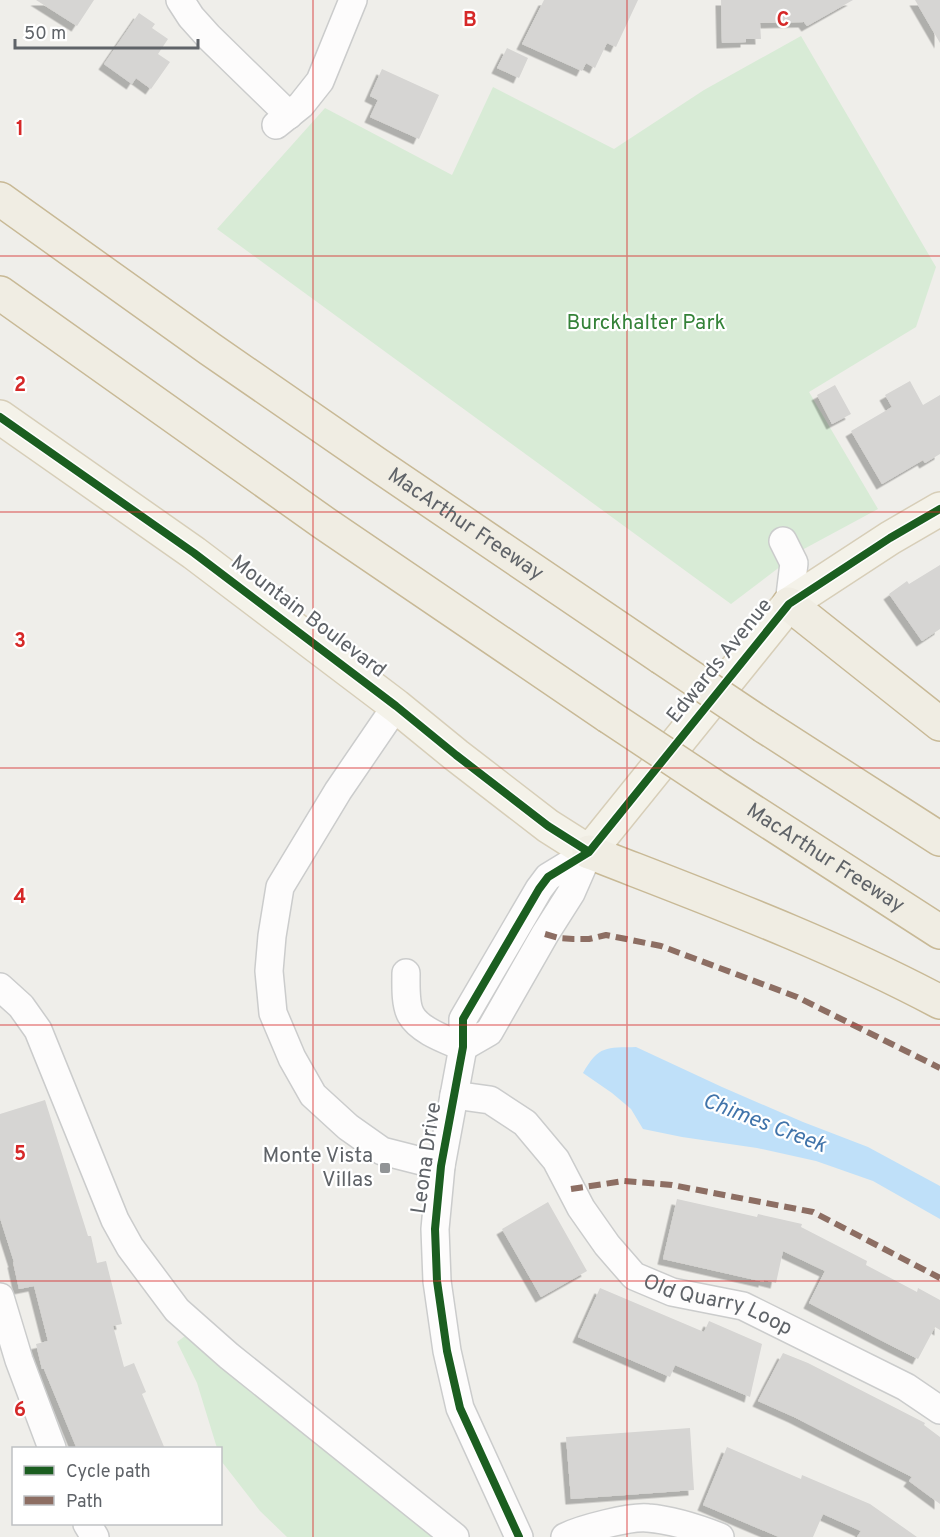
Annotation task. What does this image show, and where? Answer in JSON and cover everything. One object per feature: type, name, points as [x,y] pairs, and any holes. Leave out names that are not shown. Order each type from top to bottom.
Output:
[{"type":"highway","name":"MacArthur Freeway","points":[[0,199],[210,349],[423,496],[764,726],[940,839]]},
{"type":"highway","name":"MacArthur Freeway","points":[[0,293],[324,523],[608,716],[940,932]]},
{"type":"highway","points":[[789,604],[940,724]]},
{"type":"highway","points":[[588,852],[759,919],[896,979],[940,1002]]},
{"type":"main road","name":"Mountain Boulevard","points":[[0,417],[194,554],[396,706],[530,812],[588,852]]},
{"type":"main road","name":"Edwards Avenue","points":[[588,852],[789,604],[890,538],[940,509]]},
{"type":"street","points":[[180,0],[191,17],[283,120],[301,105],[320,81],[353,0]]},
{"type":"street","points":[[783,541],[794,563],[789,604]]},
{"type":"street","points":[[396,706],[338,791],[280,887],[269,971],[273,1013],[292,1058],[314,1095],[348,1127],[382,1151],[441,1166]]},
{"type":"street","points":[[405,973],[410,1014],[421,1027],[463,1047],[489,1032],[571,893],[588,852]]},
{"type":"street","points":[[0,987],[21,1006],[38,1030],[116,1220],[130,1247],[177,1310],[229,1356],[454,1537]]},
{"type":"street","name":"Leona Drive","points":[[463,1047],[441,1166],[435,1229],[437,1281],[447,1351],[460,1408],[519,1537]]},
{"type":"street","name":"Old Quarry Loop","points":[[454,1095],[490,1101],[525,1123],[556,1160],[581,1208],[607,1245],[634,1275],[672,1292],[743,1306],[906,1387],[940,1410]]},
{"type":"street","points":[[0,1297],[19,1360],[51,1447]]},
{"type":"street","points":[[566,1537],[605,1524],[645,1517],[691,1526],[720,1537]]},
{"type":"green space","name":"Burckhalter Park","points":[[801,36],[936,267],[916,327],[809,392],[878,509],[802,550],[731,604],[217,229],[325,108],[452,175],[493,87],[614,149],[704,90]]},
{"type":"green space","points":[[189,1333],[440,1537],[287,1537],[260,1511],[222,1462],[222,1447],[217,1447],[197,1383],[177,1342]]},
{"type":"water","name":"Chimes Creek","points":[[636,1047],[803,1122],[868,1147],[940,1186],[940,1219],[873,1181],[816,1161],[757,1148],[643,1129],[631,1109],[583,1073],[594,1057],[604,1050]]},
{"type":"building","points":[[36,0],[94,0],[77,26]]},
{"type":"building","points":[[544,0],[638,0],[616,47],[607,43],[595,68],[586,63],[582,71],[522,44]]},
{"type":"building","points":[[721,0],[853,0],[807,26],[804,22],[760,23],[761,39],[722,43]]},
{"type":"building","points":[[915,0],[940,0],[940,43]]},
{"type":"building","points":[[139,13],[155,24],[152,28],[168,39],[158,54],[170,62],[151,89],[136,78],[132,84],[104,64]]},
{"type":"building","points":[[507,48],[528,58],[519,78],[497,68]]},
{"type":"building","points":[[382,69],[439,95],[419,139],[370,117],[378,100],[370,96]]},
{"type":"building","points":[[910,381],[923,405],[940,395],[940,454],[925,463],[923,460],[882,484],[851,431],[892,407],[885,395]]},
{"type":"building","points":[[835,385],[851,414],[832,424],[817,395]]},
{"type":"building","points":[[940,565],[940,629],[922,641],[889,594],[907,581],[909,584]]},
{"type":"building","points":[[45,1100],[88,1236],[91,1236],[97,1263],[106,1261],[122,1324],[113,1326],[124,1367],[134,1363],[146,1392],[142,1394],[164,1447],[76,1447],[44,1369],[42,1369],[36,1344],[48,1341],[34,1286],[19,1289],[14,1262],[0,1218],[0,1114]]},
{"type":"building","points":[[677,1199],[757,1217],[758,1214],[802,1224],[801,1227],[867,1261],[866,1265],[917,1292],[918,1288],[940,1300],[940,1330],[935,1327],[918,1359],[894,1347],[809,1303],[825,1271],[783,1251],[776,1283],[663,1259]]},
{"type":"building","points":[[548,1202],[587,1271],[541,1297],[502,1229]]},
{"type":"building","points":[[600,1288],[704,1332],[709,1321],[762,1344],[750,1397],[675,1365],[670,1377],[578,1337]]},
{"type":"building","points":[[783,1353],[808,1363],[925,1423],[924,1425],[940,1437],[940,1504],[909,1481],[912,1477],[758,1401]]},
{"type":"building","points":[[690,1428],[694,1490],[571,1499],[566,1437]]},
{"type":"building","points":[[727,1447],[801,1479],[802,1475],[870,1504],[917,1537],[857,1537],[861,1531],[823,1514],[813,1537],[779,1537],[703,1505]]},
{"type":"marked path","points":[[545,934],[573,939],[589,939],[606,935],[661,946],[797,997],[940,1068]]},
{"type":"marked path","points":[[571,1189],[624,1181],[672,1185],[813,1212],[940,1278]]},
{"type":"cycle path","points":[[0,417],[194,553],[396,706],[548,826],[589,852]]},
{"type":"cycle path","points":[[519,1537],[460,1408],[447,1351],[437,1281],[435,1229],[441,1166],[463,1047],[463,1019],[548,877],[589,852],[789,604],[890,538],[940,509]]},
{"type":"place","name":"Monte Vista Villas","points":[[385,1168]]}]
